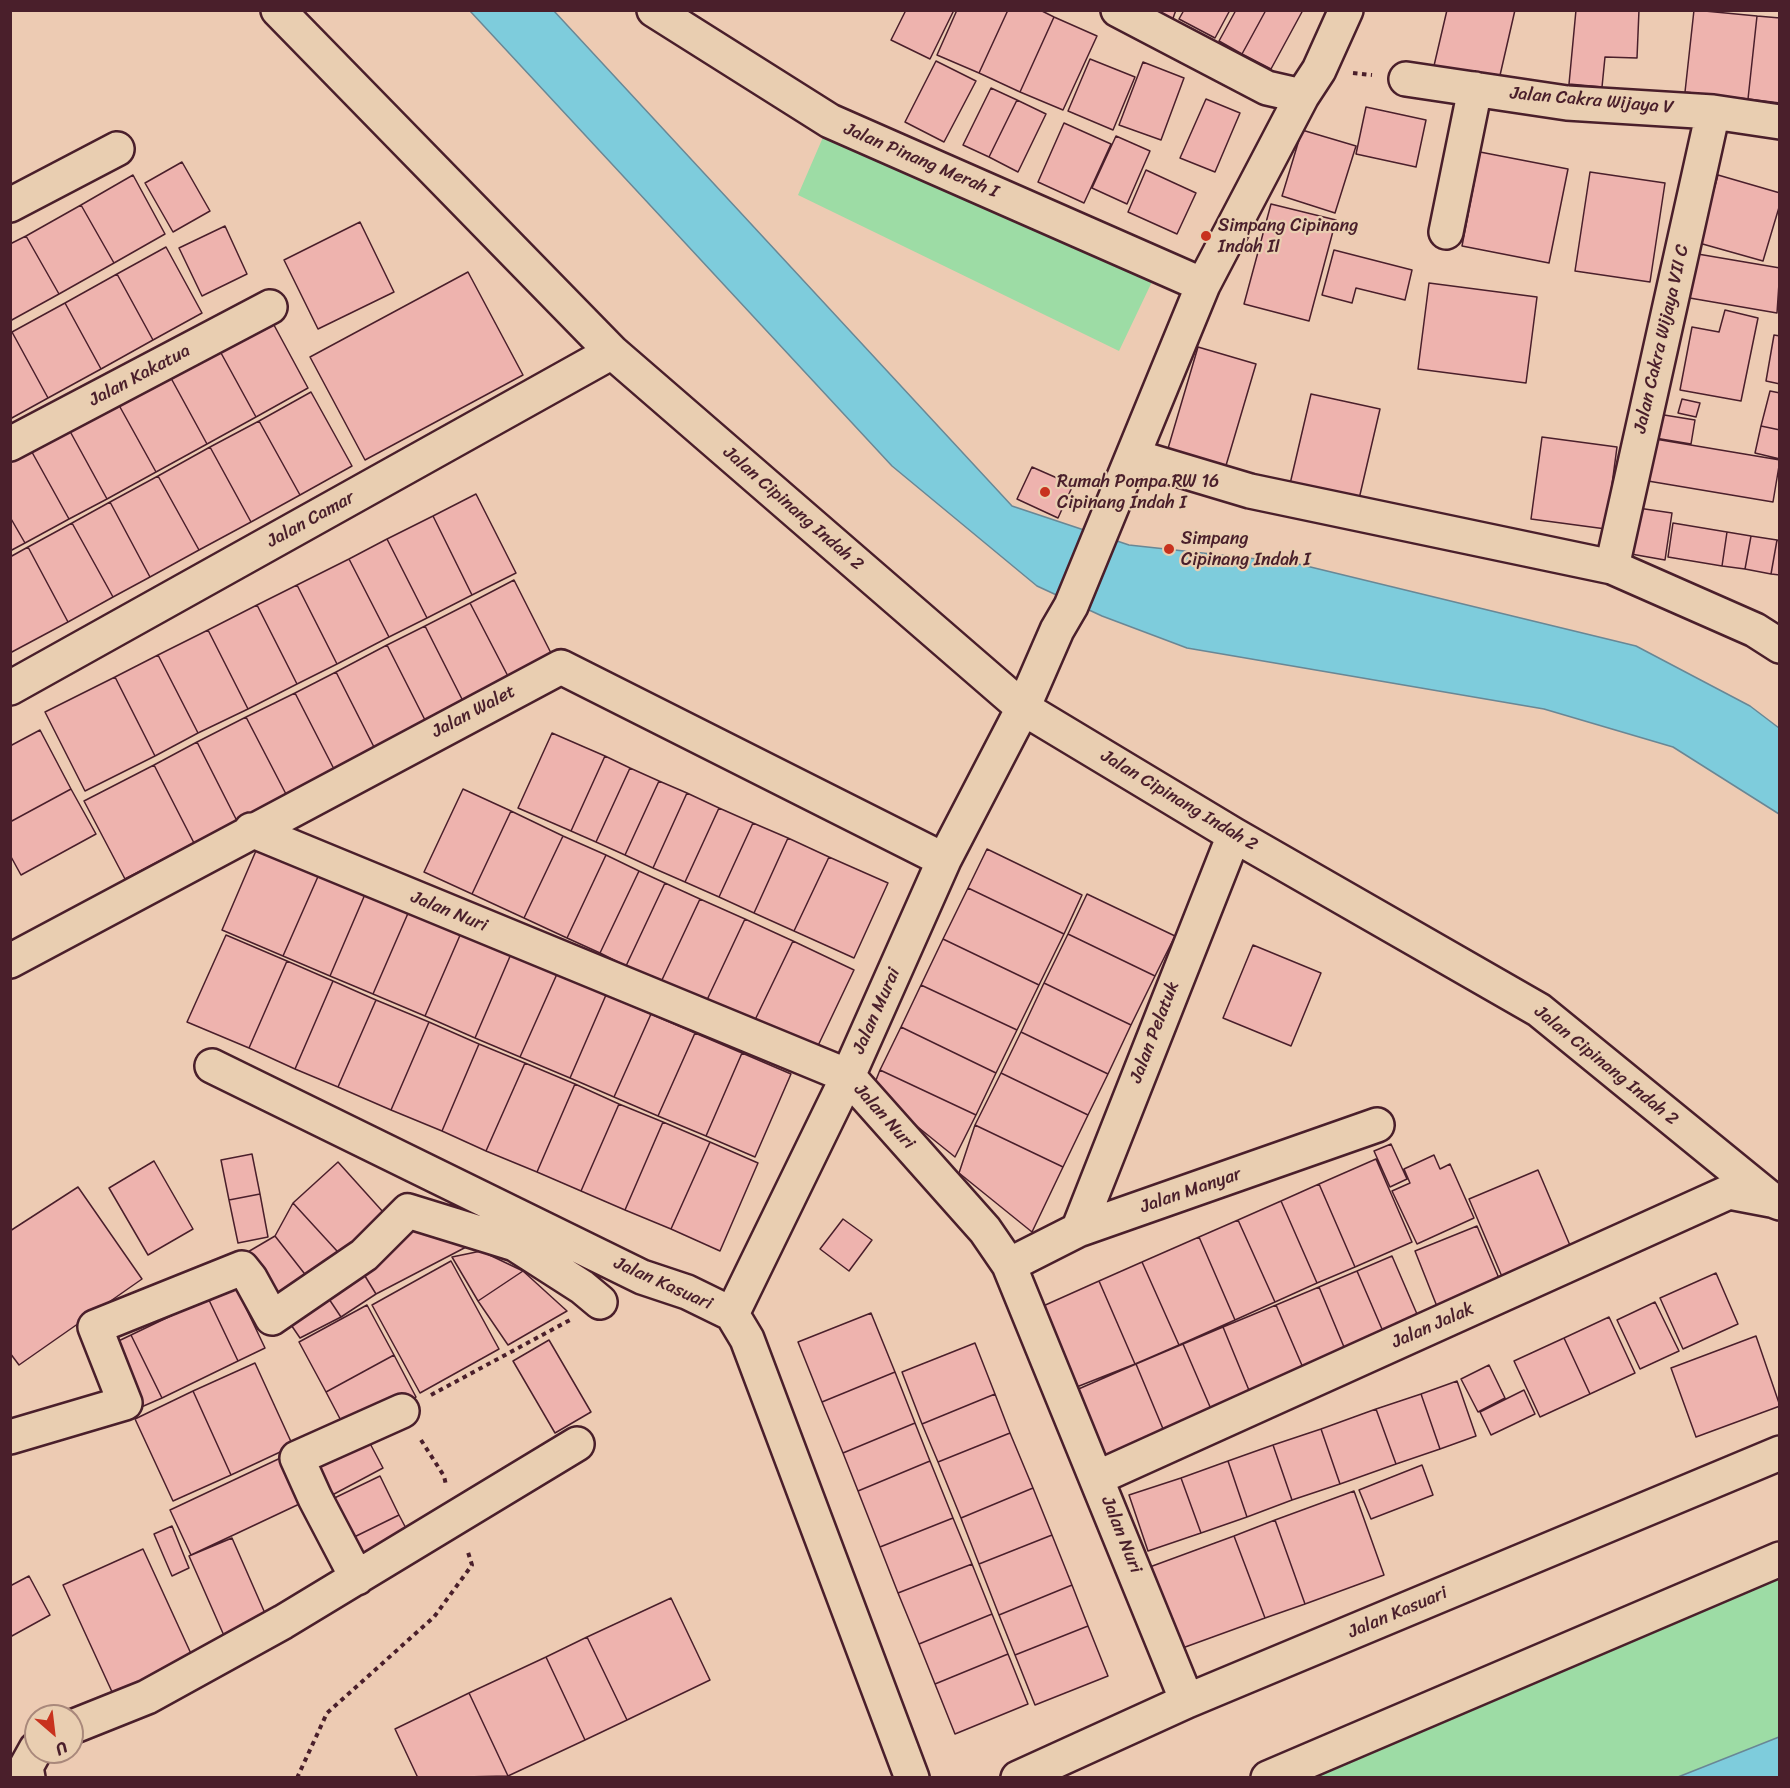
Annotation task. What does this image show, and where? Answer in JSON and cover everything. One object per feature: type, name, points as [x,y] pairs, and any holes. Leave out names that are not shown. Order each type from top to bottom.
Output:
[{"type":"street","name":"Jalan Cipinang Indah 2","points":[[278,10],[612,352],[1023,708],[1234,835],[1539,1010],[1777,1203]]},
{"type":"street","name":"Jalan Pinang Merah I","points":[[654,10],[830,122],[1203,285]]},
{"type":"street","points":[[1118,10],[1267,88],[1311,83]]},
{"type":"street","name":"Jalan Murai","points":[[732,1314],[848,1076],[944,860],[1023,708],[1057,630],[1071,606],[1203,285],[1311,83],[1346,10]]},
{"type":"street","name":"Jalan Cakra Wijaya V","points":[[1406,78],[1567,103],[1713,112],[1779,122]]},
{"type":"street","points":[[1446,232],[1475,89]]},
{"type":"street","name":"Jalan Cakra Wijaya VII C","points":[[1612,567],[1713,112]]},
{"type":"street","points":[[10,205],[117,149]]},
{"type":"street","name":"Jalan Kakatua","points":[[10,444],[270,307]]},
{"type":"street","name":"Jalan Camar","points":[[10,688],[612,352]]},
{"type":"street","points":[[1133,456],[1250,491],[1612,567],[1745,625],[1779,646]]},
{"type":"street","name":"Jalan Walet","points":[[10,961],[251,830],[561,667],[944,860]]},
{"type":"street","name":"Jalan Nuri","points":[[251,830],[848,1076],[984,1230],[1009,1265],[1098,1478],[1187,1701]]},
{"type":"street","name":"Jalan Pelatuk","points":[[1078,1230],[1234,835]]},
{"type":"street","name":"Jalan Kasuari","points":[[212,1066],[642,1277],[687,1292],[732,1314],[747,1339],[912,1778]]},
{"type":"street","name":"Jalan Manyar","points":[[1009,1265],[1078,1230],[1377,1125]]},
{"type":"street","name":"Jalan Jalak","points":[[1098,1478],[1729,1192],[1777,1203]]},
{"type":"street","points":[[10,1437],[125,1403],[95,1327],[242,1268],[272,1318],[364,1255],[408,1211],[514,1244],[582,1287],[600,1302]]},
{"type":"street","points":[[357,1578],[297,1458],[402,1411]]},
{"type":"street","points":[[84,1722],[147,1697],[357,1578],[576,1444]]},
{"type":"street","name":"Jalan Kasuari","points":[[1018,1778],[1187,1701],[1779,1452]]},
{"type":"street","points":[[1268,1778],[1779,1559]]},
{"type":"path","points":[[1311,83],[1406,78]]},
{"type":"green space","points":[[830,121],[1160,265],[1119,351],[798,195]]},
{"type":"green space","points":[[1779,1560],[1779,1777],[1268,1778]]},
{"type":"water","points":[[470,11],[554,11],[1012,506],[1129,545],[1294,563],[1636,646],[1750,706],[1779,728],[1779,814],[1673,747],[1544,709],[1187,648],[1102,616],[1037,586],[892,466]]},
{"type":"water","points":[[1779,1737],[1779,1777],[1678,1777]]},
{"type":"building","points":[[906,10],[954,10],[930,59],[891,40]]},
{"type":"building","points":[[957,10],[1008,10],[979,73],[937,55]]},
{"type":"building","points":[[1008,10],[1040,10],[1054,17],[1020,92],[979,73]]},
{"type":"building","points":[[1150,10],[1176,10],[1172,21]]},
{"type":"building","points":[[1184,10],[1230,10],[1215,38],[1179,19]]},
{"type":"building","points":[[1236,10],[1266,10],[1242,54],[1219,41]]},
{"type":"building","points":[[1266,10],[1303,10],[1271,69],[1242,54]]},
{"type":"building","points":[[1447,10],[1515,10],[1498,84],[1433,70]]},
{"type":"building","points":[[1576,10],[1639,10],[1637,58],[1605,57],[1602,87],[1569,84]]},
{"type":"building","points":[[1694,10],[1757,16],[1748,99],[1685,92]]},
{"type":"building","points":[[1757,16],[1780,18],[1780,103],[1748,99]]},
{"type":"building","points":[[1054,17],[1097,36],[1063,110],[1020,92]]},
{"type":"building","points":[[1090,59],[1135,77],[1113,130],[1068,111]]},
{"type":"building","points":[[936,61],[976,81],[944,142],[905,122]]},
{"type":"building","points":[[1143,62],[1184,78],[1161,140],[1119,125]]},
{"type":"building","points":[[991,88],[1017,100],[989,157],[963,145]]},
{"type":"building","points":[[1206,99],[1240,113],[1215,172],[1180,158]]},
{"type":"building","points":[[1017,100],[1046,114],[1018,172],[989,157]]},
{"type":"building","points":[[1366,107],[1426,120],[1416,167],[1356,154]]},
{"type":"building","points":[[1064,123],[1111,144],[1084,203],[1038,182]]},
{"type":"building","points":[[1302,130],[1356,146],[1335,213],[1282,196]]},
{"type":"building","points":[[1116,136],[1150,151],[1127,204],[1092,188]]},
{"type":"building","points":[[1480,152],[1568,169],[1549,263],[1462,246]]},
{"type":"building","points":[[182,162],[210,211],[173,232],[145,183]]},
{"type":"building","points":[[1146,170],[1196,193],[1177,234],[1128,212]]},
{"type":"building","points":[[1590,172],[1665,183],[1650,282],[1575,271]]},
{"type":"building","points":[[133,175],[165,234],[114,263],[81,205]]},
{"type":"building","points":[[1718,175],[1780,193],[1780,204],[1763,261],[1699,243]]},
{"type":"building","points":[[1271,204],[1336,220],[1309,321],[1244,304]]},
{"type":"building","points":[[81,205],[114,263],[59,294],[26,236]]},
{"type":"building","points":[[360,222],[394,292],[318,329],[284,260]]},
{"type":"building","points":[[225,226],[247,274],[202,296],[179,248]]},
{"type":"building","points":[[26,236],[59,294],[10,321],[10,244]]},
{"type":"building","points":[[166,247],[202,313],[153,340],[117,274]]},
{"type":"building","points":[[1334,250],[1412,270],[1405,300],[1356,288],[1352,303],[1322,295]]},
{"type":"building","points":[[1686,252],[1780,268],[1777,313],[1678,296]]},
{"type":"building","points":[[468,272],[523,375],[365,460],[310,357]]},
{"type":"building","points":[[117,274],[153,340],[101,369],[65,303]]},
{"type":"building","points":[[1429,283],[1537,297],[1526,383],[1418,369]]},
{"type":"building","points":[[65,303],[101,369],[48,398],[12,332]]},
{"type":"building","points":[[1725,310],[1758,318],[1741,401],[1680,390],[1692,327],[1719,332]]},
{"type":"building","points":[[268,314],[308,388],[256,417],[215,342]]},
{"type":"building","points":[[12,332],[48,398],[10,419],[10,333]]},
{"type":"building","points":[[1774,335],[1780,336],[1780,384],[1766,381]]},
{"type":"building","points":[[215,342],[256,417],[207,444],[166,369]]},
{"type":"building","points":[[1198,347],[1256,364],[1222,479],[1164,462]]},
{"type":"building","points":[[166,369],[207,444],[156,472],[115,398]]},
{"type":"building","points":[[1770,391],[1780,393],[1780,430],[1761,426]]},
{"type":"building","points":[[311,392],[352,466],[300,495],[259,421]]},
{"type":"building","points":[[1311,394],[1380,409],[1359,499],[1290,484]]},
{"type":"building","points":[[115,398],[156,472],[107,499],[66,424]]},
{"type":"building","points":[[1682,399],[1700,403],[1696,417],[1678,413]]},
{"type":"building","points":[[1658,414],[1695,420],[1691,444],[1655,438]]},
{"type":"building","points":[[259,421],[300,495],[251,522],[210,447]]},
{"type":"building","points":[[66,424],[107,499],[69,519],[28,445]]},
{"type":"building","points":[[1761,426],[1780,430],[1780,459],[1755,453]]},
{"type":"building","points":[[1542,437],[1617,447],[1606,529],[1531,519]]},
{"type":"building","points":[[1649,438],[1780,460],[1773,502],[1642,480]]},
{"type":"building","points":[[28,445],[69,519],[25,543],[10,517],[10,455]]},
{"type":"building","points":[[210,447],[251,522],[199,550],[158,476]]},
{"type":"building","name":"Rumah Pompa RW 16 Cipinang Indah I","points":[[1032,467],[1073,485],[1058,518],[1017,499]]},
{"type":"building","points":[[158,476],[199,550],[150,577],[110,502]]},
{"type":"building","points":[[476,494],[516,573],[472,595],[433,516]]},
{"type":"building","points":[[110,502],[150,577],[113,597],[72,523]]},
{"type":"building","points":[[1638,508],[1672,513],[1665,560],[1631,554]]},
{"type":"building","points":[[433,516],[472,595],[427,618],[387,539]]},
{"type":"building","points":[[10,517],[25,543],[10,551]]},
{"type":"building","points":[[72,523],[113,597],[68,622],[28,547]]},
{"type":"building","points":[[1673,523],[1727,532],[1722,566],[1668,557]]},
{"type":"building","points":[[1727,532],[1751,536],[1745,569],[1722,566]]},
{"type":"building","points":[[1751,536],[1777,540],[1771,574],[1745,569]]},
{"type":"building","points":[[387,539],[427,618],[389,637],[349,559]]},
{"type":"building","points":[[1777,540],[1780,541],[1780,575],[1771,574]]},
{"type":"building","points":[[28,547],[68,622],[10,653],[10,557]]},
{"type":"building","points":[[349,559],[389,637],[337,664],[297,585]]},
{"type":"building","points":[[514,580],[554,659],[511,682],[470,603]]},
{"type":"building","points":[[297,585],[337,664],[297,684],[257,605]]},
{"type":"building","points":[[470,603],[511,682],[465,705],[425,626]]},
{"type":"building","points":[[257,605],[297,684],[248,709],[208,630]]},
{"type":"building","points":[[425,626],[465,705],[427,724],[387,645]]},
{"type":"building","points":[[208,630],[248,709],[198,733],[158,655]]},
{"type":"building","points":[[387,645],[427,724],[376,751],[336,672]]},
{"type":"building","points":[[158,655],[198,733],[155,756],[115,677]]},
{"type":"building","points":[[336,672],[376,751],[335,771],[295,693]]},
{"type":"building","points":[[115,677],[155,756],[85,791],[45,712]]},
{"type":"building","points":[[295,693],[335,771],[287,796],[246,717]]},
{"type":"building","points":[[246,717],[287,796],[237,821],[197,742]]},
{"type":"building","points":[[40,730],[71,789],[10,822],[10,746]]},
{"type":"building","points":[[552,733],[605,756],[571,831],[518,808]]},
{"type":"building","points":[[197,742],[237,821],[194,843],[154,765]]},
{"type":"building","points":[[605,756],[630,768],[596,842],[571,831]]},
{"type":"building","points":[[154,765],[194,843],[125,879],[84,801]]},
{"type":"building","points":[[630,768],[659,781],[625,855],[596,842]]},
{"type":"building","points":[[659,781],[687,793],[653,868],[625,855]]},
{"type":"building","points":[[71,789],[96,834],[21,875],[10,855],[10,822]]},
{"type":"building","points":[[463,789],[511,811],[472,894],[424,872]]},
{"type":"building","points":[[687,793],[719,808],[685,882],[653,868]]},
{"type":"building","points":[[719,808],[753,823],[719,897],[685,882]]},
{"type":"building","points":[[511,811],[563,836],[524,918],[472,894]]},
{"type":"building","points":[[753,823],[788,838],[754,913],[719,897]]},
{"type":"building","points":[[563,836],[606,855],[567,938],[524,918]]},
{"type":"building","points":[[788,838],[829,857],[794,931],[754,913]]},
{"type":"building","points":[[258,846],[320,872],[283,956],[222,930]]},
{"type":"building","points":[[987,849],[1082,895],[1064,934],[968,888]]},
{"type":"building","points":[[606,855],[639,871],[600,953],[567,938]]},
{"type":"building","points":[[829,857],[888,883],[854,958],[794,931]]},
{"type":"building","points":[[639,871],[665,883],[626,966],[600,953]]},
{"type":"building","points":[[320,872],[366,892],[330,976],[283,956]]},
{"type":"building","points":[[665,883],[700,899],[661,982],[626,966]]},
{"type":"building","points":[[968,888],[1064,934],[1039,985],[943,939]]},
{"type":"building","points":[[366,892],[409,911],[373,994],[330,976]]},
{"type":"building","points":[[1087,894],[1175,936],[1155,976],[1068,934]]},
{"type":"building","points":[[700,899],[745,919],[706,1002],[661,982]]},
{"type":"building","points":[[409,911],[461,933],[425,1016],[373,994]]},
{"type":"building","points":[[745,919],[793,941],[753,1024],[706,1002]]},
{"type":"building","points":[[461,933],[511,954],[475,1038],[425,1016]]},
{"type":"building","points":[[1068,934],[1155,976],[1131,1025],[1044,983]]},
{"type":"building","points":[[226,935],[287,961],[249,1048],[187,1022]]},
{"type":"building","points":[[943,939],[1039,985],[1017,1030],[921,985]]},
{"type":"building","points":[[793,941],[854,970],[815,1052],[753,1024]]},
{"type":"building","points":[[1253,945],[1321,973],[1291,1046],[1223,1018]]},
{"type":"building","points":[[511,954],[557,974],[520,1057],[475,1038]]},
{"type":"building","points":[[287,961],[333,981],[295,1069],[249,1048]]},
{"type":"building","points":[[557,974],[606,995],[570,1078],[520,1057]]},
{"type":"building","points":[[333,981],[376,1000],[338,1087],[295,1069]]},
{"type":"building","points":[[1044,983],[1131,1025],[1108,1074],[1021,1032]]},
{"type":"building","points":[[921,985],[1017,1030],[996,1073],[901,1027]]},
{"type":"building","points":[[606,995],[651,1014],[614,1097],[570,1078]]},
{"type":"building","points":[[376,1000],[429,1022],[391,1110],[338,1087]]},
{"type":"building","points":[[651,1014],[695,1033],[658,1116],[614,1097]]},
{"type":"building","points":[[429,1022],[479,1044],[442,1131],[391,1110]]},
{"type":"building","points":[[901,1027],[996,1073],[976,1115],[880,1070]]},
{"type":"building","points":[[1021,1032],[1108,1074],[1088,1115],[1001,1073]]},
{"type":"building","points":[[695,1033],[742,1053],[706,1136],[658,1116]]},
{"type":"building","points":[[479,1044],[525,1063],[486,1151],[442,1131]]},
{"type":"building","points":[[742,1053],[791,1074],[755,1157],[706,1136]]},
{"type":"building","points":[[525,1063],[575,1084],[537,1172],[486,1151]]},
{"type":"building","points":[[880,1070],[976,1115],[955,1157],[872,1090]]},
{"type":"building","points":[[1001,1073],[1088,1115],[1063,1167],[975,1125]]},
{"type":"building","points":[[575,1084],[619,1104],[581,1191],[537,1172]]},
{"type":"building","points":[[619,1104],[663,1122],[625,1210],[581,1191]]},
{"type":"building","points":[[663,1122],[710,1142],[671,1229],[625,1210]]},
{"type":"building","points":[[975,1125],[1063,1167],[1032,1232],[959,1173]]},
{"type":"building","points":[[710,1142],[758,1163],[720,1251],[671,1229]]},
{"type":"building","points":[[1391,1144],[1407,1179],[1390,1187],[1374,1151]]},
{"type":"building","points":[[252,1154],[260,1194],[229,1200],[221,1160]]},
{"type":"building","points":[[1434,1155],[1440,1169],[1450,1164],[1474,1218],[1417,1244],[1392,1191],[1410,1183],[1404,1169]]},
{"type":"building","points":[[1376,1159],[1412,1242],[1355,1267],[1319,1184]]},
{"type":"building","points":[[154,1161],[193,1229],[148,1255],[109,1188]]},
{"type":"building","points":[[338,1162],[393,1223],[348,1263],[293,1203]]},
{"type":"building","points":[[1538,1170],[1572,1250],[1503,1279],[1469,1199]]},
{"type":"building","points":[[1319,1184],[1355,1267],[1317,1283],[1281,1201]]},
{"type":"building","points":[[78,1187],[142,1279],[19,1365],[10,1353],[10,1231]]},
{"type":"building","points":[[260,1194],[268,1237],[238,1243],[229,1200]]},
{"type":"building","points":[[1281,1201],[1317,1283],[1275,1302],[1238,1220]]},
{"type":"building","points":[[293,1203],[348,1263],[315,1287],[275,1236]]},
{"type":"building","points":[[843,1219],[872,1240],[849,1271],[820,1249]]},
{"type":"building","points":[[1238,1220],[1275,1302],[1235,1320],[1199,1237]]},
{"type":"building","points":[[410,1225],[470,1245],[376,1294],[357,1263]]},
{"type":"building","points":[[1477,1226],[1501,1283],[1438,1309],[1415,1251]]},
{"type":"building","points":[[275,1236],[315,1287],[282,1308],[241,1256]]},
{"type":"building","points":[[1199,1237],[1235,1320],[1179,1345],[1142,1262]]},
{"type":"building","points":[[481,1251],[523,1271],[478,1301],[452,1257]]},
{"type":"building","points":[[1392,1256],[1423,1328],[1388,1343],[1357,1271]]},
{"type":"building","points":[[451,1261],[499,1349],[420,1393],[372,1305]]},
{"type":"building","points":[[1142,1262],[1179,1345],[1135,1364],[1099,1281]]},
{"type":"building","points":[[357,1263],[376,1294],[341,1317],[321,1287]]},
{"type":"building","points":[[523,1271],[567,1311],[508,1345],[478,1301]]},
{"type":"building","points":[[1357,1271],[1388,1343],[1349,1359],[1319,1287]]},
{"type":"building","points":[[1716,1273],[1738,1324],[1683,1349],[1660,1298]]},
{"type":"building","points":[[1099,1281],[1135,1364],[1069,1390],[1032,1311]]},
{"type":"building","points":[[235,1285],[265,1348],[238,1361],[208,1298]]},
{"type":"building","points":[[321,1287],[341,1317],[300,1338],[283,1313]]},
{"type":"building","points":[[1319,1287],[1349,1359],[1307,1377],[1276,1305]]},
{"type":"building","points":[[208,1298],[238,1361],[162,1398],[131,1335]]},
{"type":"building","points":[[1655,1302],[1679,1351],[1640,1369],[1617,1320]]},
{"type":"building","points":[[367,1305],[394,1355],[326,1392],[299,1342]]},
{"type":"building","points":[[1276,1305],[1307,1377],[1253,1400],[1223,1327]]},
{"type":"building","points":[[871,1313],[895,1372],[822,1402],[798,1342]]},
{"type":"building","points":[[1609,1317],[1635,1373],[1590,1394],[1564,1338]]},
{"type":"building","points":[[1223,1327],[1253,1400],[1214,1416],[1183,1344]]},
{"type":"building","points":[[131,1335],[162,1398],[139,1408],[108,1346]]},
{"type":"building","points":[[1756,1336],[1780,1406],[1696,1437],[1671,1368]]},
{"type":"building","points":[[1564,1338],[1590,1394],[1540,1417],[1514,1361]]},
{"type":"building","points":[[549,1340],[591,1412],[555,1433],[513,1361]]},
{"type":"building","points":[[975,1343],[995,1394],[922,1424],[902,1372]]},
{"type":"building","points":[[1183,1344],[1214,1416],[1166,1436],[1136,1364]]},
{"type":"building","points":[[394,1355],[416,1397],[348,1434],[326,1392]]},
{"type":"building","points":[[255,1363],[293,1446],[231,1475],[193,1391]]},
{"type":"building","points":[[1136,1364],[1166,1436],[1098,1465],[1067,1394]]},
{"type":"building","points":[[1489,1365],[1505,1398],[1478,1412],[1461,1379]]},
{"type":"building","points":[[895,1372],[915,1423],[843,1453],[822,1402]]},
{"type":"building","points":[[1457,1381],[1476,1436],[1440,1449],[1421,1394]]},
{"type":"building","points":[[1524,1390],[1535,1414],[1491,1435],[1480,1412]]},
{"type":"building","points":[[193,1391],[231,1475],[173,1501],[135,1419]]},
{"type":"building","points":[[995,1394],[1010,1433],[938,1462],[922,1424]]},
{"type":"building","points":[[1421,1394],[1440,1449],[1396,1464],[1376,1409]]},
{"type":"building","points":[[1376,1409],[1396,1464],[1340,1484],[1321,1429]]},
{"type":"building","points":[[915,1423],[930,1461],[858,1491],[843,1453]]},
{"type":"building","points":[[1321,1429],[1340,1484],[1292,1500],[1273,1445]]},
{"type":"building","points":[[1010,1433],[1033,1488],[961,1518],[938,1462]]},
{"type":"building","points":[[365,1434],[383,1468],[321,1501],[303,1467]]},
{"type":"building","points":[[1273,1445],[1292,1500],[1247,1517],[1228,1461]]},
{"type":"building","points":[[289,1454],[310,1499],[191,1555],[170,1510]]},
{"type":"building","points":[[930,1461],[953,1518],[880,1547],[858,1491]]},
{"type":"building","points":[[1228,1461],[1247,1517],[1201,1533],[1181,1478]]},
{"type":"building","points":[[1422,1465],[1433,1495],[1371,1519],[1359,1490]]},
{"type":"building","points":[[380,1476],[399,1515],[342,1543],[322,1504]]},
{"type":"building","points":[[1181,1478],[1201,1533],[1148,1551],[1129,1495]]},
{"type":"building","points":[[1033,1488],[1052,1535],[979,1564],[961,1518]]},
{"type":"building","points":[[1354,1491],[1384,1575],[1305,1604],[1275,1520]]},
{"type":"building","points":[[399,1515],[409,1534],[351,1562],[342,1543]]},
{"type":"building","points":[[953,1518],[972,1564],[898,1593],[880,1547]]},
{"type":"building","points":[[1275,1520],[1305,1604],[1265,1618],[1234,1536]]},
{"type":"building","points":[[172,1526],[189,1568],[172,1576],[154,1534]]},
{"type":"building","points":[[1052,1535],[1072,1585],[999,1615],[979,1564]]},
{"type":"building","points":[[1234,1536],[1265,1618],[1177,1650],[1147,1568]]},
{"type":"building","points":[[232,1538],[271,1627],[229,1647],[189,1556]]},
{"type":"building","points":[[143,1549],[193,1658],[113,1694],[63,1585]]},
{"type":"building","points":[[972,1564],[992,1614],[919,1644],[898,1593]]},
{"type":"building","points":[[29,1576],[50,1615],[10,1637],[10,1586]]},
{"type":"building","points":[[1072,1585],[1088,1626],[1015,1655],[999,1615]]},
{"type":"building","points":[[671,1598],[710,1680],[627,1720],[587,1637]]},
{"type":"building","points":[[992,1614],[1008,1654],[935,1684],[919,1644]]},
{"type":"building","points":[[1088,1626],[1108,1676],[1035,1705],[1015,1655]]},
{"type":"building","points":[[587,1637],[627,1720],[585,1740],[546,1657]]},
{"type":"building","points":[[1008,1654],[1028,1704],[955,1734],[935,1684]]},
{"type":"building","points":[[546,1657],[585,1740],[508,1776],[469,1693]]},
{"type":"building","points":[[469,1693],[508,1776],[418,1778],[395,1729]]},
{"type":"place","name":"Simpang Cipinang Indah II","points":[[1206,236]]},
{"type":"place","name":"Rumah Pompa RW 16 Cipinang Indah I","points":[[1045,492]]},
{"type":"place","name":"Simpang Cipinang Indah I","points":[[1169,549]]}]
